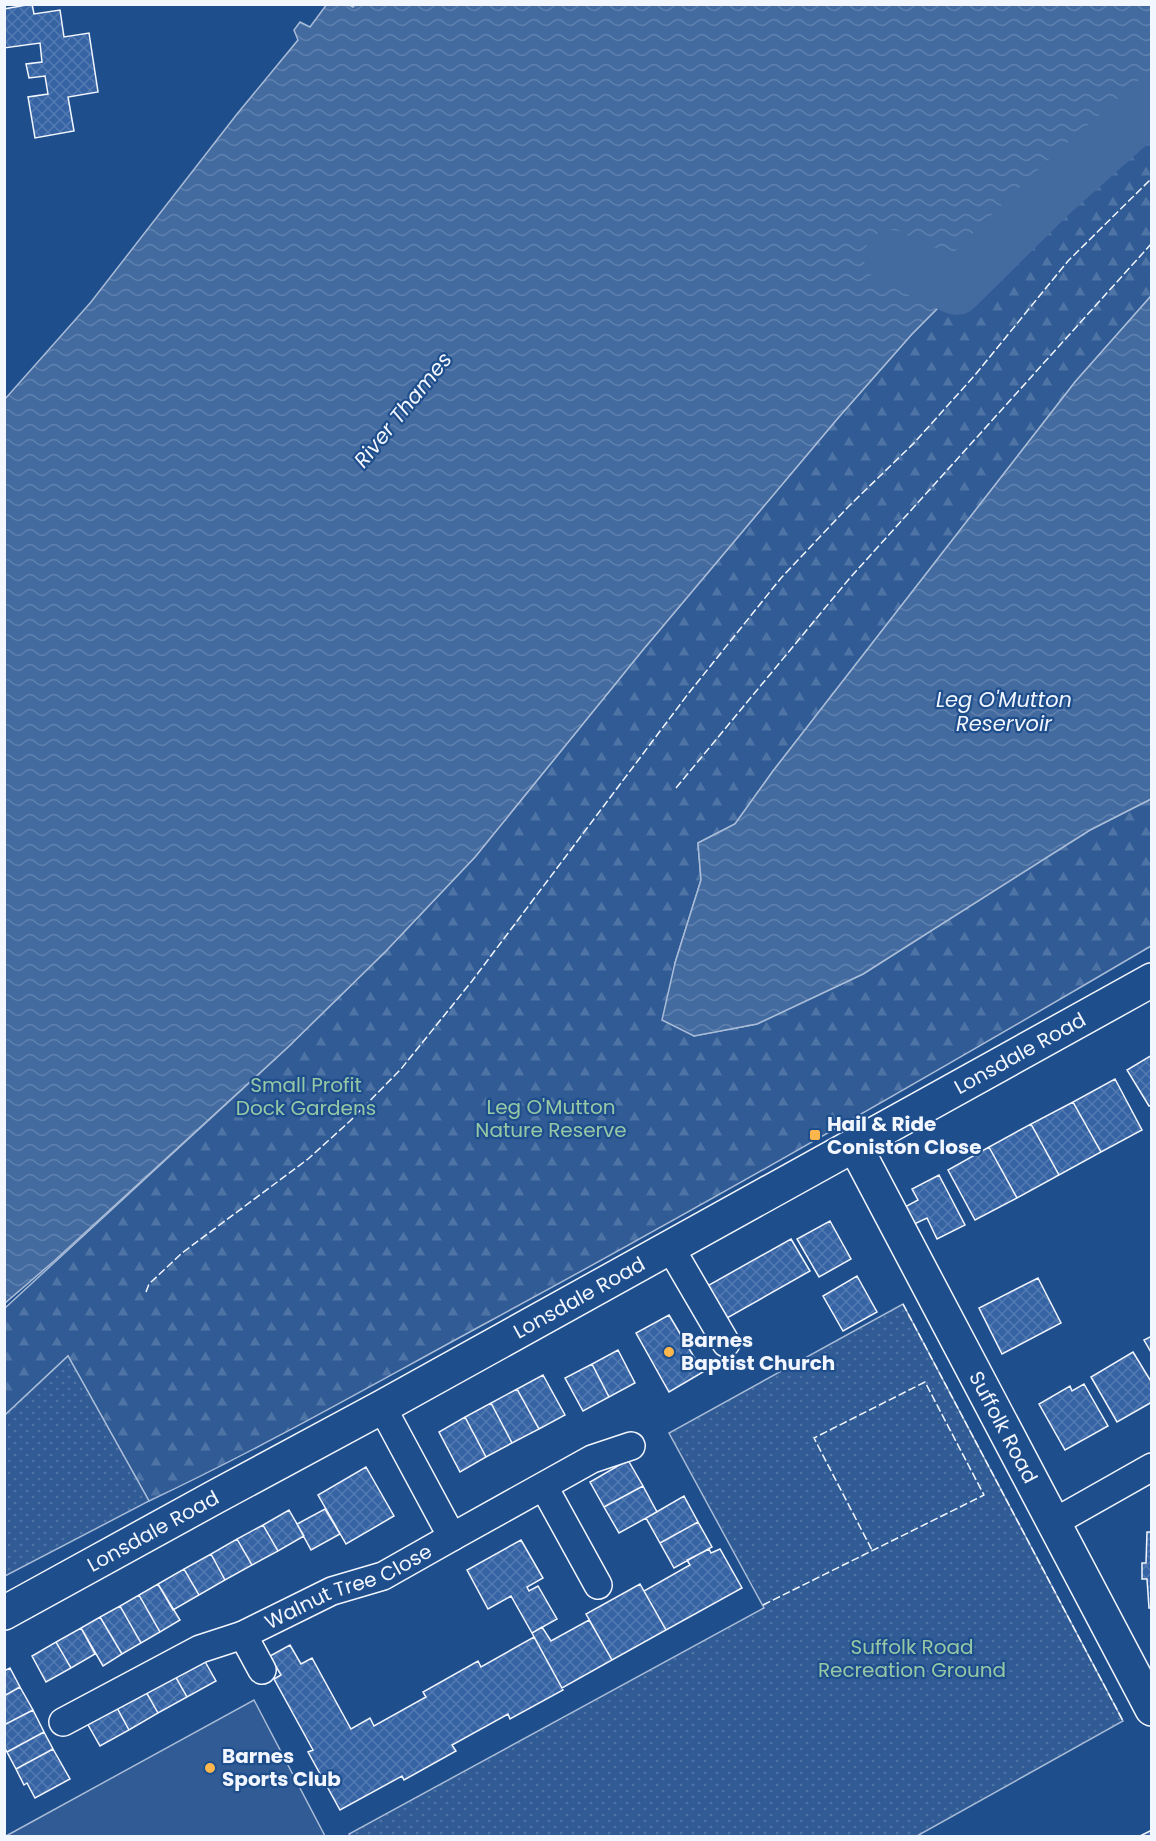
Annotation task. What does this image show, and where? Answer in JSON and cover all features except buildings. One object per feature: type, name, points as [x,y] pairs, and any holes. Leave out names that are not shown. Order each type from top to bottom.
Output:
[{"type":"main road","name":"Lonsdale Road","points":[[4,1613],[224,1491],[382,1407],[1152,980]]},
{"type":"main road","name":"Suffolk Road","points":[[855,1146],[1152,1709]]},
{"type":"street","points":[[670,1247],[726,1343]]},
{"type":"street","name":"Walnut Tree Close","points":[[382,1407],[452,1537]]},
{"type":"street","name":"Walnut Tree Close","points":[[63,1722],[200,1648],[243,1635],[332,1591],[383,1576],[592,1459],[631,1446]]},
{"type":"street","points":[[1053,1523],[1152,1467]]},
{"type":"street","points":[[544,1487],[597,1585]]},
{"type":"street","name":"Walnut Tree Close","points":[[243,1635],[262,1670]]},
{"type":"green space","name":"Leg O'Mutton Nature Reserve","points":[[1151,104],[1151,296],[1075,382],[773,771],[735,824],[698,843],[701,880],[675,963],[694,1036],[757,1024],[863,974],[1090,830],[1151,799],[1151,946],[657,1229],[321,1413],[149,1501],[68,1356],[5,1415],[5,1308],[287,1048],[385,952],[475,857],[642,651],[838,418],[912,334],[1050,195]]},
{"type":"green space","name":"Suffolk Road Recreation Ground","points":[[903,1304],[1123,1721],[917,1836],[350,1836],[349,1834],[764,1608],[669,1433]]},
{"type":"green space","points":[[68,1356],[149,1501],[5,1576],[5,1415]]},
{"type":"green space","name":"Barnes Sports Club","points":[[254,1700],[325,1836],[6,1836]]},
{"type":"water","name":"River Thames","points":[[327,4],[353,7],[356,4],[1151,5],[1151,104],[1050,195],[912,334],[838,418],[642,651],[475,857],[385,952],[287,1048],[5,1303],[5,399],[91,302],[237,114],[298,40],[294,30],[300,22],[310,27]]},
{"type":"water","name":"Leg O'Mutton Reservoir","points":[[1151,296],[1151,799],[1090,830],[863,974],[757,1024],[694,1036],[662,1020],[675,963],[701,880],[698,843],[735,824],[773,771],[1075,382]]},
{"type":"waterway","points":[[891,257],[956,288],[1050,195],[1152,104]]},
{"type":"fence","points":[[146,1292],[149,1284],[182,1253],[308,1159],[350,1121],[401,1069],[472,981],[688,694],[781,578],[848,507],[914,443],[975,375],[1068,261],[1152,178]]},
{"type":"fence","points":[[676,788],[849,579],[1152,243]]},
{"type":"fence","points":[[903,1304],[1123,1721]]},
{"type":"fence","points":[[763,1605],[984,1495],[925,1382],[814,1438],[873,1552]]},
{"type":"place","name":"Hail & Ride Coniston Close","points":[[815,1135]]},
{"type":"place","name":"Barnes Baptist Church","points":[[669,1352]]},
{"type":"place","name":"Barnes Sports Club","points":[[210,1768]]},
{"type":"park label","name":"Small Profit Dock Gardens","points":[[306,1096]]}]
